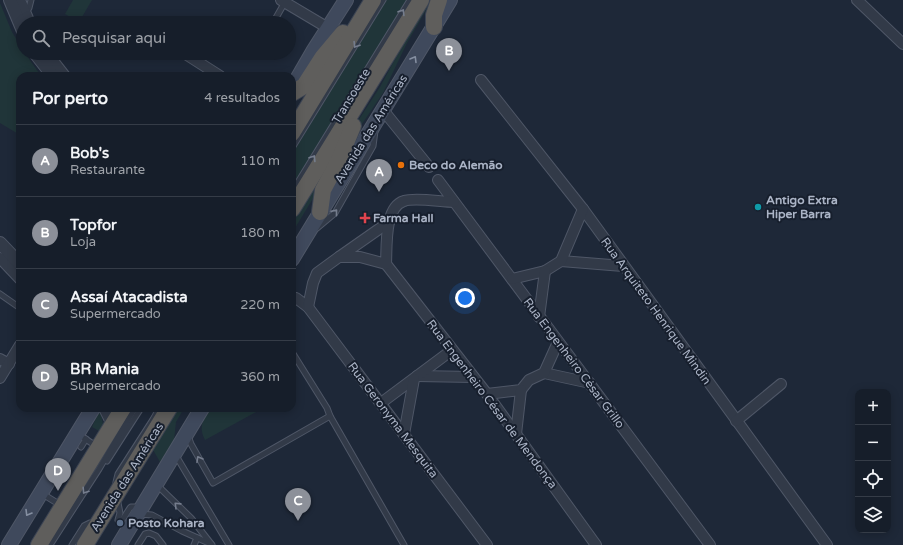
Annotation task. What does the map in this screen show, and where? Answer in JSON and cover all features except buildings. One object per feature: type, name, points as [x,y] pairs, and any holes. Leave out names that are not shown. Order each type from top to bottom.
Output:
[{"type":"highway","points":[[296,127],[373,0]]},
{"type":"highway","name":"Avenida das Américas","points":[[296,203],[421,0]]},
{"type":"highway","points":[[434,27],[434,15],[439,0]]},
{"type":"highway","points":[[296,91],[304,86],[322,58],[339,39],[348,26],[360,20]]},
{"type":"highway","points":[[320,212],[323,190],[339,160],[352,128],[377,85],[381,76],[382,64]]},
{"type":"highway","points":[[39,545],[62,504],[89,442],[113,424],[120,412]]},
{"type":"highway","name":"Avenida das Américas","points":[[85,545],[115,488],[166,412]]},
{"type":"main road","points":[[296,81],[346,0]]},
{"type":"main road","name":"Avenida das Américas","points":[[296,252],[450,0]]},
{"type":"main road","points":[[9,545],[89,442],[93,412]]},
{"type":"main road","points":[[119,545],[200,412]]},
{"type":"street","points":[[10,0],[17,16]]},
{"type":"street","points":[[20,0],[27,16]]},
{"type":"street","points":[[857,0],[903,44]]},
{"type":"street","points":[[283,1],[328,28]]},
{"type":"street","points":[[40,60],[49,72]]},
{"type":"street","points":[[52,60],[62,72]]},
{"type":"street","points":[[195,60],[214,72]]},
{"type":"street","name":"Rua Arquiteto Henrique Mindin","points":[[481,80],[583,209],[827,545]]},
{"type":"street","points":[[380,116],[429,167]]},
{"type":"street","name":"Rua Engenheiro César Grillo","points":[[438,180],[710,545]]},
{"type":"street","points":[[339,257],[360,257],[386,264],[389,222],[396,206],[403,201],[411,200],[454,202]]},
{"type":"street","points":[[512,279],[545,271],[561,261],[583,209]]},
{"type":"street","points":[[308,307],[312,283],[317,273],[389,222]]},
{"type":"street","points":[[0,243],[16,260]]},
{"type":"street","points":[[0,258],[16,275]]},
{"type":"street","points":[[561,261],[623,266]]},
{"type":"street","name":"Rua Engenheiro César de Mendonça","points":[[386,264],[487,394],[596,545]]},
{"type":"street","points":[[539,317],[545,271]]},
{"type":"street","name":"Rua Geronyma Mesquita","points":[[296,299],[308,307],[487,545]]},
{"type":"street","points":[[544,373],[558,342]]},
{"type":"street","points":[[0,378],[4,361],[16,348]]},
{"type":"street","points":[[381,403],[452,350]]},
{"type":"street","points":[[516,434],[521,390],[530,380],[544,373],[590,383]]},
{"type":"street","points":[[416,378],[473,377]]},
{"type":"street","points":[[404,434],[416,378]]},
{"type":"street","points":[[736,421],[781,384]]},
{"type":"street","points":[[487,394],[521,390]]},
{"type":"street","points":[[107,412],[113,424]]},
{"type":"lane","points":[[26,13],[30,8],[32,0]]},
{"type":"lane","name":"Transoeste","points":[[296,141],[383,0]]},
{"type":"lane","name":"Transoeste","points":[[296,185],[410,0]]},
{"type":"lane","points":[[276,16],[283,1]]},
{"type":"lane","points":[[305,237],[335,213],[373,146],[380,116]]},
{"type":"lane","points":[[0,294],[16,305]]},
{"type":"lane","points":[[296,358],[327,408],[330,416],[404,545]]},
{"type":"lane","points":[[99,469],[133,412]]},
{"type":"lane","points":[[62,504],[105,465],[138,412]]},
{"type":"lane","points":[[157,412],[118,474],[115,488],[120,508],[120,520],[132,507],[152,515],[212,545]]},
{"type":"lane","points":[[187,433],[190,444],[214,484],[330,416]]},
{"type":"lane","points":[[81,447],[89,442]]},
{"type":"lane","points":[[175,453],[229,545]]},
{"type":"lane","points":[[156,484],[191,518],[212,545]]},
{"type":"lane","points":[[47,495],[62,504],[72,516],[52,545]]},
{"type":"lane","points":[[76,545],[94,517]]},
{"type":"lane","points":[[72,545],[84,526],[90,523]]},
{"type":"lane","points":[[138,545],[145,534],[149,533],[156,536],[164,545]]},
{"type":"lane","points":[[194,545],[197,538]]},
{"type":"green space","points":[[73,0],[92,0],[83,16],[68,16],[65,14]]},
{"type":"green space","points":[[386,0],[409,0],[296,184],[296,147]]},
{"type":"green space","points":[[427,0],[432,0],[407,43],[383,93],[347,146],[354,127],[380,87]]},
{"type":"green space","points":[[0,3],[16,39],[16,60],[30,60],[38,72],[16,72],[16,133],[0,123]]},
{"type":"green space","points":[[344,135],[329,172],[296,226],[296,213]]},
{"type":"green space","points":[[174,412],[182,412],[176,422],[174,440],[160,462],[152,448]]},
{"type":"green space","points":[[208,412],[256,412],[205,440],[202,431],[202,423]]},
{"type":"green space","points":[[101,413],[103,424],[99,431],[92,427],[98,414]]},
{"type":"place","name":"Topfor","points":[[449,71]]},
{"type":"place","name":"Beco do Alemão","points":[[401,165]]},
{"type":"place","name":"Bob's","points":[[379,192]]},
{"type":"place","name":"Antigo Extra Hiper Barra","points":[[758,207]]},
{"type":"place","name":"Farma Hall","points":[[365,218]]},
{"type":"place","name":"BR Mania","points":[[58,491]]},
{"type":"place","name":"Assaí Atacadista","points":[[298,521]]},
{"type":"place","name":"Posto Kohara","points":[[120,523]]}]
